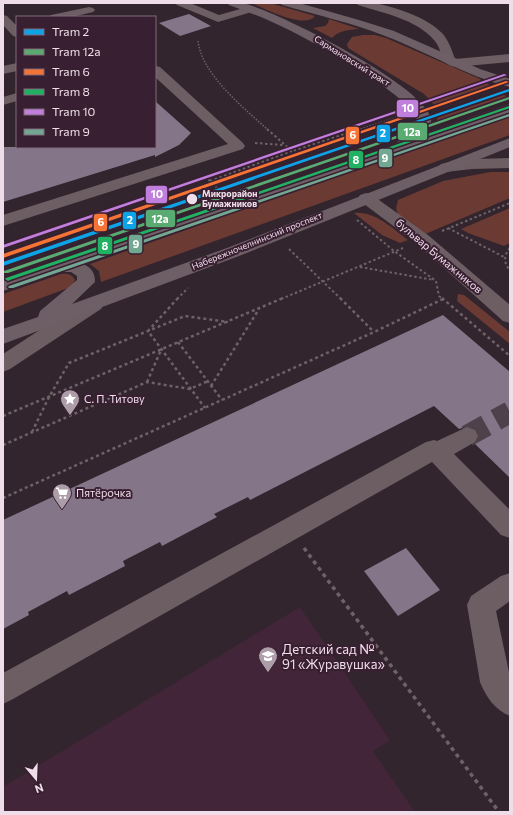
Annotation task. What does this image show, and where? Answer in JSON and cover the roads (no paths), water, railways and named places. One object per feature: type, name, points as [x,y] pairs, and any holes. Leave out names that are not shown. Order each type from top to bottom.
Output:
[{"type":"main road","name":"Сармановский тракт","points":[[233,3],[282,22],[313,37],[406,96],[420,109],[424,120],[423,126],[417,134],[400,147]]},
{"type":"main road","points":[[286,3],[355,22],[390,34],[475,72],[510,83]]},
{"type":"main road","points":[[282,22],[303,25],[320,21],[321,17],[312,10]]},
{"type":"main road","points":[[341,54],[336,43],[345,35],[366,31],[390,34]]},
{"type":"main road","points":[[3,285],[206,216],[510,108]]},
{"type":"main road","name":"Набережночелнинский проспект","points":[[3,337],[232,252],[510,142]]},
{"type":"main road","points":[[37,325],[86,282],[86,274],[81,269],[73,266],[56,266]]},
{"type":"street","points":[[180,3],[218,18],[250,9]]},
{"type":"street","points":[[362,3],[407,18],[423,26],[443,43],[452,61],[510,58]]},
{"type":"street","points":[[60,16],[89,10]]},
{"type":"street","points":[[3,69],[16,67]]},
{"type":"street","points":[[3,220],[238,146],[156,71]]},
{"type":"street","points":[[3,101],[16,97]]},
{"type":"street","points":[[446,167],[472,164],[510,163]]},
{"type":"street","name":"бульвар Бумажников","points":[[366,198],[422,240],[510,316]]},
{"type":"street","points":[[3,364],[94,304]]},
{"type":"street","points":[[437,452],[467,436]]},
{"type":"street","points":[[3,690],[434,449],[510,527]]},
{"type":"street","points":[[510,584],[481,605],[495,682],[510,701]]},
{"type":"tunnel","points":[[467,436],[510,412]]},
{"type":"tram line","name":"10","points":[[3,247],[505,75]]},
{"type":"tram line","name":"6","points":[[3,256],[507,82]]},
{"type":"tram line","name":"2","points":[[3,264],[510,90]]},
{"type":"tram line","name":"12а","points":[[6,272],[510,98]]},
{"type":"tram line","name":"8","points":[[8,279],[510,107]]},
{"type":"tram line","name":"9","points":[[11,287],[510,115]]},
{"type":"place","name":"Микрорайон Бумажников","points":[[192,199]]},
{"type":"place","name":"С. П. Титову","points":[[70,416]]},
{"type":"place","name":"Пятёрочка","points":[[62,510]]},
{"type":"place","name":"Детский сад № 91 «Журавушка»","points":[[268,673]]}]
